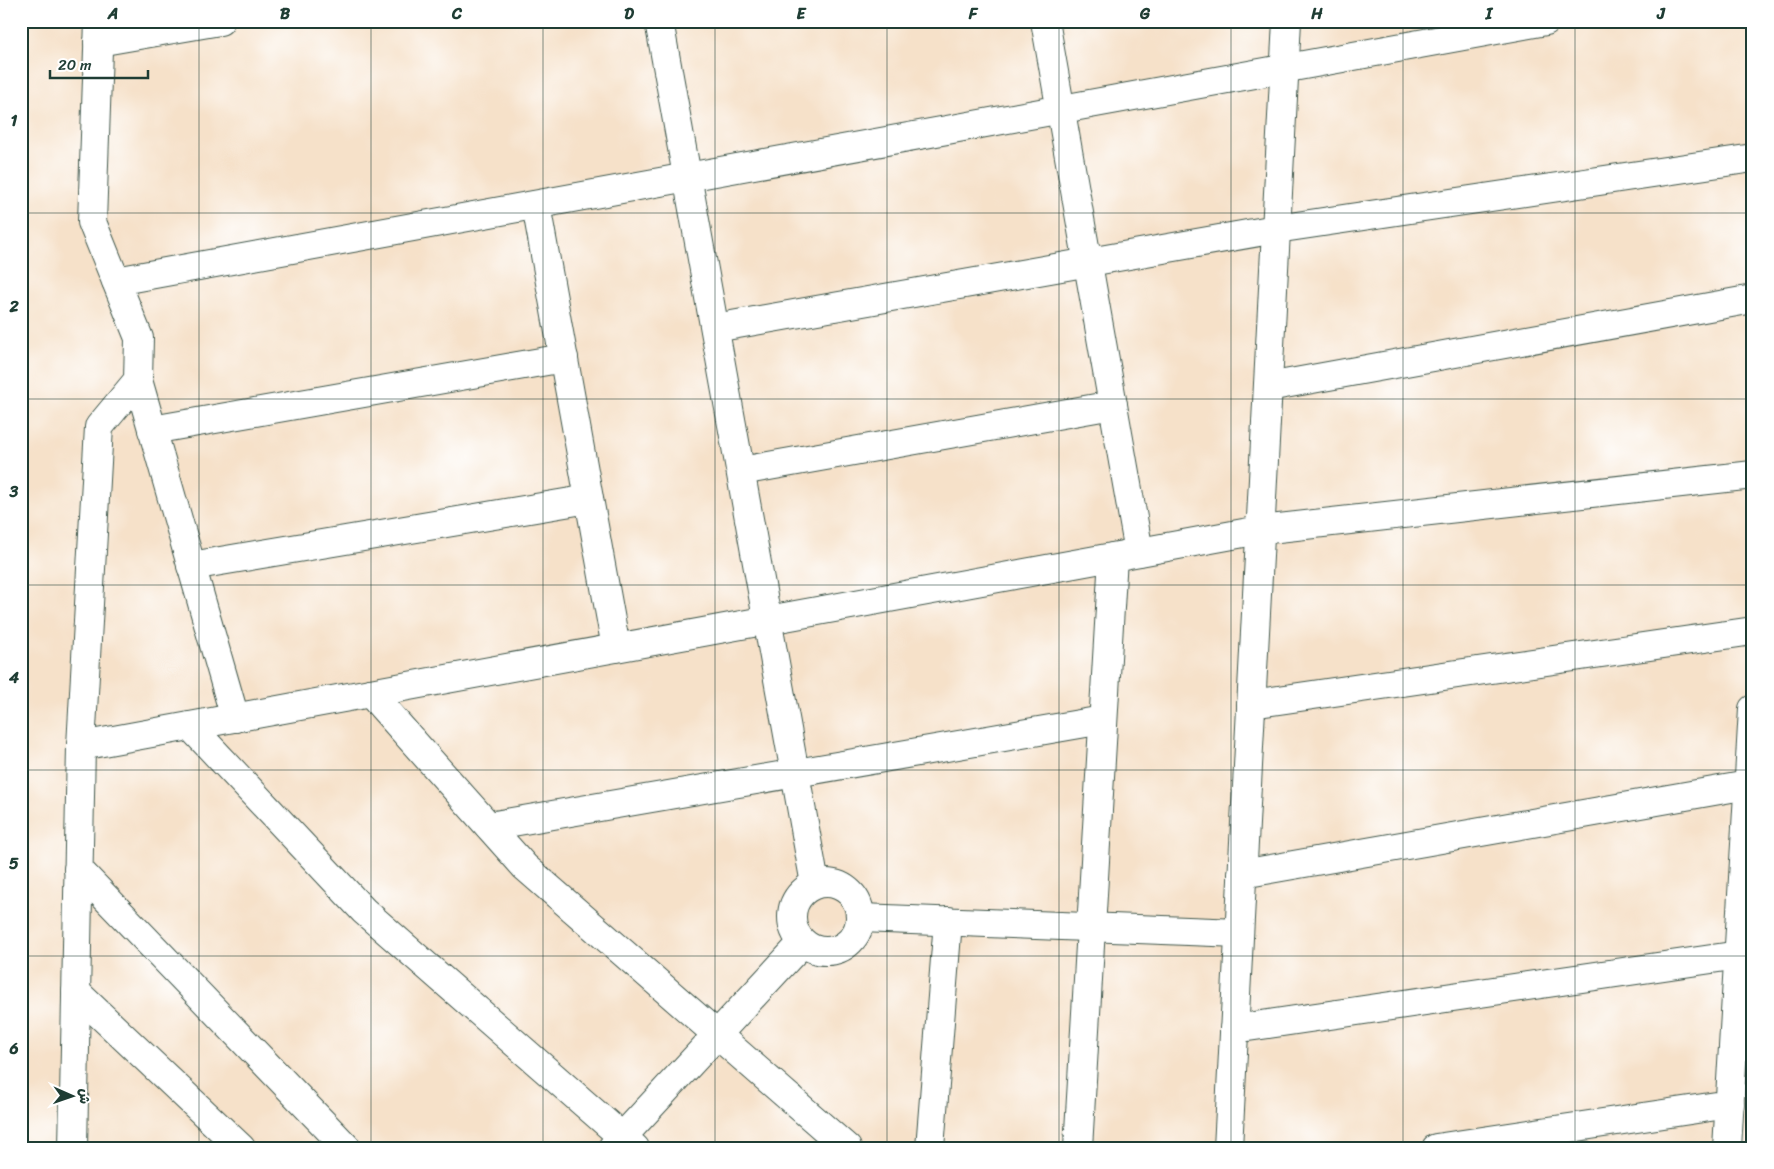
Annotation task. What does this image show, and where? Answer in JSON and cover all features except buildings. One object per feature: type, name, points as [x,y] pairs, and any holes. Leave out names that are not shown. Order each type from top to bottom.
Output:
[{"type":"street","points":[[220,21],[98,32],[92,222],[139,338],[138,380],[235,718]]},
{"type":"street","points":[[660,21],[815,884]]},
{"type":"street","points":[[1045,21],[1139,552]]},
{"type":"street","points":[[1228,1148],[1287,21]]},
{"type":"street","points":[[116,281],[1546,21]]},
{"type":"street","points":[[715,328],[1276,229],[1753,158]]},
{"type":"street","points":[[536,205],[616,648]]},
{"type":"street","points":[[1268,387],[1753,299]]},
{"type":"street","points":[[152,430],[564,358]]},
{"type":"street","points":[[73,1148],[81,746],[99,427],[138,380]]},
{"type":"street","points":[[741,472],[1113,405]]},
{"type":"street","points":[[81,746],[1260,530],[1753,475]]},
{"type":"street","points":[[192,566],[589,499]]},
{"type":"street","points":[[1078,1148],[1113,557]]},
{"type":"street","points":[[1251,704],[1753,631]]},
{"type":"street","points":[[370,693],[525,867],[847,1148]]},
{"type":"street","points":[[1727,1148],[1730,1104],[1744,996],[1739,956],[1749,834],[1748,785],[1753,709]]},
{"type":"street","points":[[489,826],[1103,720]]},
{"type":"street","points":[[190,726],[364,911],[623,1144],[717,1034],[802,943]]},
{"type":"street","points":[[1242,874],[1748,785]]},
{"type":"street","points":[[78,869],[347,1148]]},
{"type":"street","points":[[827,882],[849,891],[859,908],[861,918],[859,927],[847,945],[836,950],[824,952],[812,950],[802,943],[795,933],[791,922],[796,898],[804,890],[815,884],[827,882]]},
{"type":"street","points":[[861,918],[1239,933]]},
{"type":"street","points":[[930,1148],[948,921]]},
{"type":"street","points":[[1234,1029],[1739,956]]},
{"type":"street","points":[[76,992],[242,1148]]},
{"type":"street","points":[[1436,1148],[1730,1104]]}]
